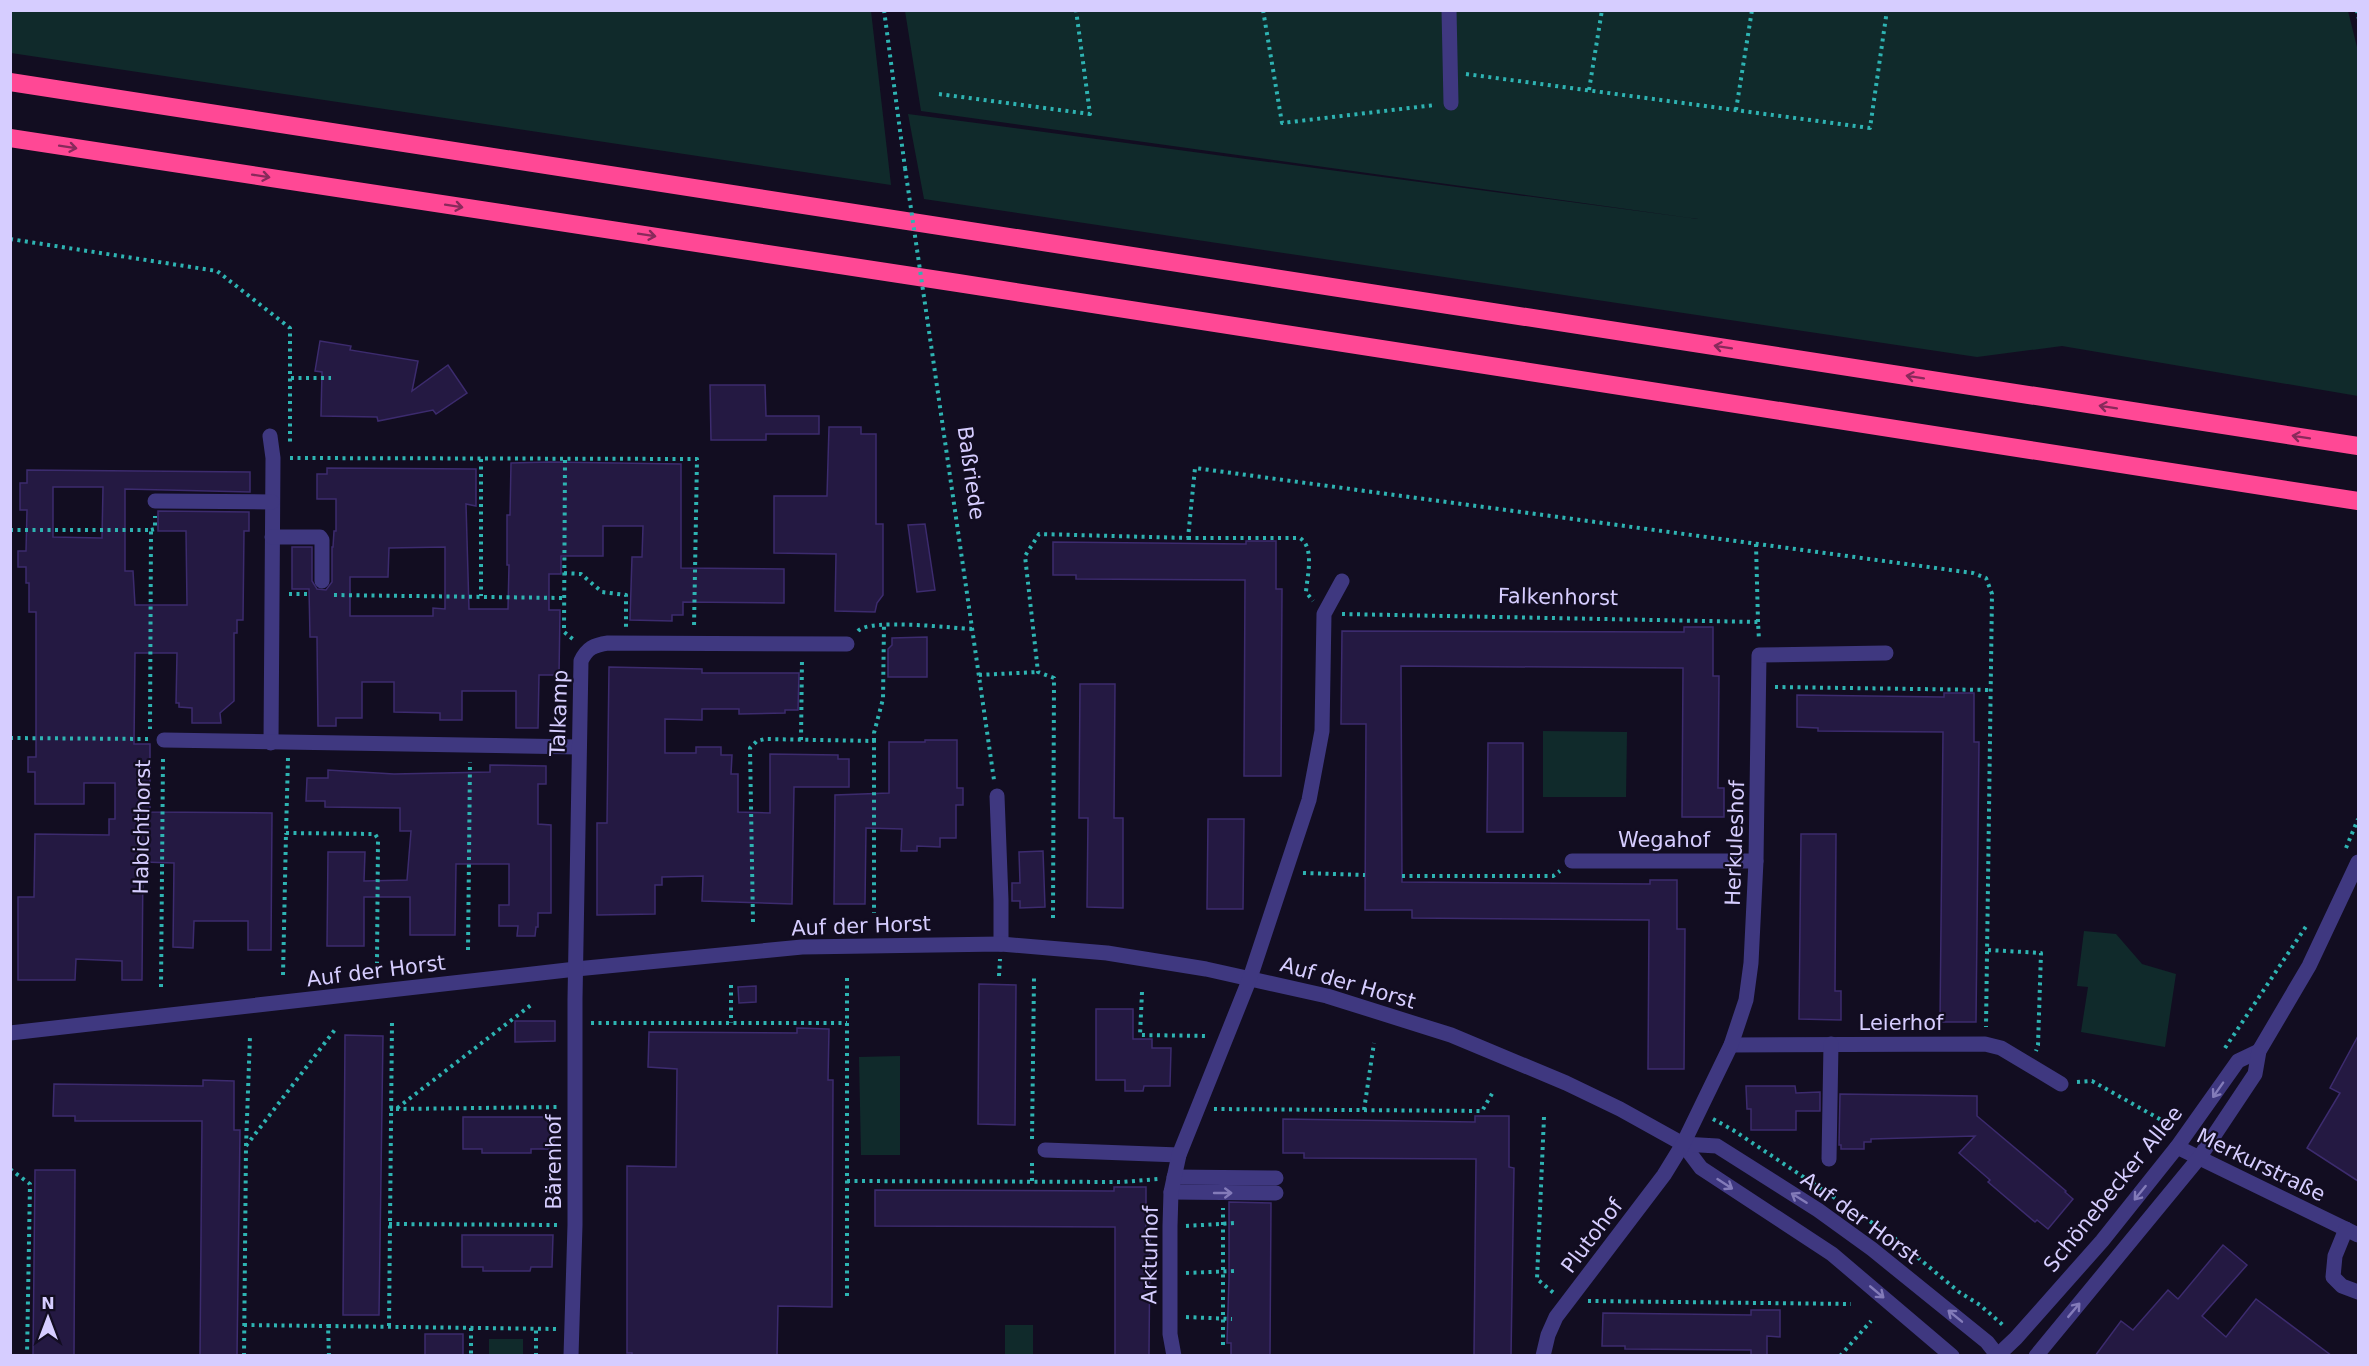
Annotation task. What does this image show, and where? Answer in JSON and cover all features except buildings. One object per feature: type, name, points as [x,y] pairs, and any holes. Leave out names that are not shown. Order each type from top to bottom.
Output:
[{"type":"highway","points":[[10,82],[2358,446]]},
{"type":"highway","points":[[10,138],[2358,501]]},
{"type":"street","points":[[1449,10],[1451,103]]},
{"type":"street","points":[[270,436],[273,458],[271,742]]},
{"type":"street","points":[[155,501],[272,502]]},
{"type":"street","points":[[272,537],[320,537],[322,540],[320,587]]},
{"type":"street","points":[[1250,978],[1309,800],[1321,743],[1324,614],[1342,581]]},
{"type":"street","name":"Talkamp","points":[[576,969],[581,661],[586,650],[595,645],[626,642],[847,644]]},
{"type":"street","points":[[1759,655],[1886,653]]},
{"type":"street","name":"Herkuleshof","points":[[1683,1144],[1731,1045],[1746,1000],[1756,861],[1759,655]]},
{"type":"street","name":"Habichthorst","points":[[157,739],[579,747]]},
{"type":"street","points":[[997,796],[1001,944]]},
{"type":"street","name":"Wegahof","points":[[1572,861],[1756,861]]},
{"type":"street","name":"Schönebecker Allee","points":[[2036,1356],[2199,1158],[2255,1074],[2259,1052],[2308,966],[2358,862]]},
{"type":"street","name":"Auf der Horst","points":[[10,1033],[576,969],[802,947],[1001,944],[1107,954],[1250,978],[1327,996],[1451,1035],[1566,1083],[1620,1109],[1683,1144],[1701,1168],[1833,1254],[1952,1356]]},
{"type":"street","name":"Bärenhof","points":[[571,1356],[575,1225],[576,969]]},
{"type":"street","name":"Arkturhof","points":[[1174,1356],[1170,1317],[1170,1226],[1173,1185],[1179,1155],[1250,978]]},
{"type":"street","points":[[1829,1159],[1831,1044]]},
{"type":"street","name":"Leierhof","points":[[1731,1045],[1985,1044],[2001,1048],[2061,1084]]},
{"type":"street","name":"Schönebecker Allee","points":[[1998,1356],[2102,1241],[2177,1148],[2238,1061],[2259,1052]]},
{"type":"street","name":"Auf der Horst","points":[[1683,1144],[1717,1146],[1818,1210],[1872,1249],[1988,1342],[1998,1356]]},
{"type":"street","name":"Plutohof","points":[[1543,1356],[1548,1335],[1556,1317],[1664,1175],[1683,1144]]},
{"type":"street","name":"Merkurstraße","points":[[2177,1148],[2352,1232]]},
{"type":"street","points":[[1046,1150],[1179,1155]]},
{"type":"street","points":[[1173,1185],[1276,1185],[1223,1193],[1173,1185]]},
{"type":"street","points":[[2352,1232],[2335,1256],[2333,1277],[2342,1286],[2358,1292]]},
{"type":"path","name":"Baßriede","points":[[884,10],[997,796]]},
{"type":"path","points":[[939,94],[1090,114],[1076,10]]},
{"type":"path","points":[[1263,10],[1282,123],[1451,103]]},
{"type":"path","points":[[1590,90],[1602,10]]},
{"type":"path","points":[[1736,110],[1752,10]]},
{"type":"path","points":[[1450,72],[1870,128],[1887,10]]},
{"type":"path","points":[[2357,10],[2358,18]]},
{"type":"path","points":[[10,239],[217,271],[290,328],[290,458]]},
{"type":"path","points":[[291,378],[331,378]]},
{"type":"path","points":[[273,458],[697,459],[693,642]]},
{"type":"path","points":[[482,459],[482,597]]},
{"type":"path","points":[[566,460],[564,632],[586,650]]},
{"type":"path","points":[[1188,538],[1195,468],[1973,573],[1986,579],[1992,594],[1985,1044]]},
{"type":"path","points":[[10,530],[151,530],[157,739],[10,738]]},
{"type":"path","points":[[1038,672],[1025,556],[1039,534],[1300,538],[1306,542],[1309,551],[1306,592],[1324,614]]},
{"type":"path","points":[[1756,544],[1759,655]]},
{"type":"path","points":[[564,573],[581,574],[602,592],[626,595],[626,642]]},
{"type":"path","points":[[272,594],[320,587]]},
{"type":"path","points":[[330,595],[564,598]]},
{"type":"path","name":"Falkenhorst","points":[[1324,614],[1758,622]]},
{"type":"path","points":[[847,644],[862,627],[884,624],[972,628]]},
{"type":"path","name":"Auf der Horst","points":[[874,913],[874,733],[883,699],[884,624]]},
{"type":"path","points":[[801,740],[803,643]]},
{"type":"path","points":[[979,675],[1038,672],[1054,678],[1053,918]]},
{"type":"path","points":[[1759,687],[1990,690]]},
{"type":"path","name":"Habichthorst","points":[[157,739],[161,987]]},
{"type":"path","points":[[753,921],[750,748],[757,741],[765,739],[874,741]]},
{"type":"path","points":[[283,975],[288,742]]},
{"type":"path","points":[[468,950],[470,746]]},
{"type":"path","points":[[2341,858],[2358,819]]},
{"type":"path","points":[[286,833],[375,834],[378,839],[376,963]]},
{"type":"path","points":[[1402,876],[1553,876],[1572,861]]},
{"type":"path","points":[[1287,866],[1306,874],[1365,875]]},
{"type":"path","points":[[2221,1055],[2311,919]]},
{"type":"path","points":[[1988,950],[2041,953],[2038,1045],[2029,1065]]},
{"type":"path","points":[[847,978],[847,1299]]},
{"type":"path","points":[[1032,1181],[1034,978]]},
{"type":"path","points":[[731,985],[731,1023]]},
{"type":"path","points":[[1142,992],[1140,1035],[1205,1035],[1225,1039]]},
{"type":"path","points":[[396,1109],[531,1005]]},
{"type":"path","points":[[389,1326],[392,1021]]},
{"type":"path","points":[[575,1022],[847,1023]]},
{"type":"path","points":[[246,1146],[337,1027]]},
{"type":"path","points":[[244,1356],[246,1146],[250,1036]]},
{"type":"path","points":[[1364,1110],[1374,1043]]},
{"type":"path","points":[[2061,1084],[2092,1081],[2172,1126]]},
{"type":"path","points":[[1197,1109],[1482,1111],[1493,1092]]},
{"type":"path","points":[[390,1109],[575,1107]]},
{"type":"path","points":[[1544,1117],[1538,1279],[1568,1303],[1851,1304]]},
{"type":"path","points":[[10,1169],[30,1184],[27,1356]]},
{"type":"path","points":[[847,1182],[1032,1181],[1173,1185]]},
{"type":"path","points":[[1223,1193],[1223,1345]]},
{"type":"path","points":[[1170,1226],[1235,1223]]},
{"type":"path","points":[[389,1224],[575,1225]]},
{"type":"path","points":[[1170,1273],[1234,1271]]},
{"type":"path","points":[[1170,1317],[1232,1319]]},
{"type":"path","points":[[1840,1356],[1871,1321]]},
{"type":"path","points":[[244,1325],[573,1329]]},
{"type":"path","points":[[328,1326],[329,1356]]},
{"type":"path","points":[[471,1328],[471,1356]]},
{"type":"path","points":[[536,1329],[536,1356]]},
{"type":"green space","points":[[10,11],[871,11],[891,185],[11,53]]},
{"type":"green space","points":[[905,11],[2348,11],[2358,51],[2358,396],[2062,346],[1977,357],[924,199],[908,114],[1698,219],[921,111]]},
{"type":"green space","points":[[1543,731],[1627,732],[1626,797],[1543,797]]},
{"type":"green space","points":[[2084,931],[2116,934],[2142,964],[2176,974],[2165,1047],[2081,1032],[2088,987],[2077,986]]},
{"type":"green space","points":[[900,1056],[900,1155],[861,1155],[859,1057]]},
{"type":"green space","points":[[1005,1325],[1033,1325],[1033,1355],[1005,1355]]},
{"type":"green space","points":[[489,1339],[523,1339],[523,1355],[489,1355]]}]
